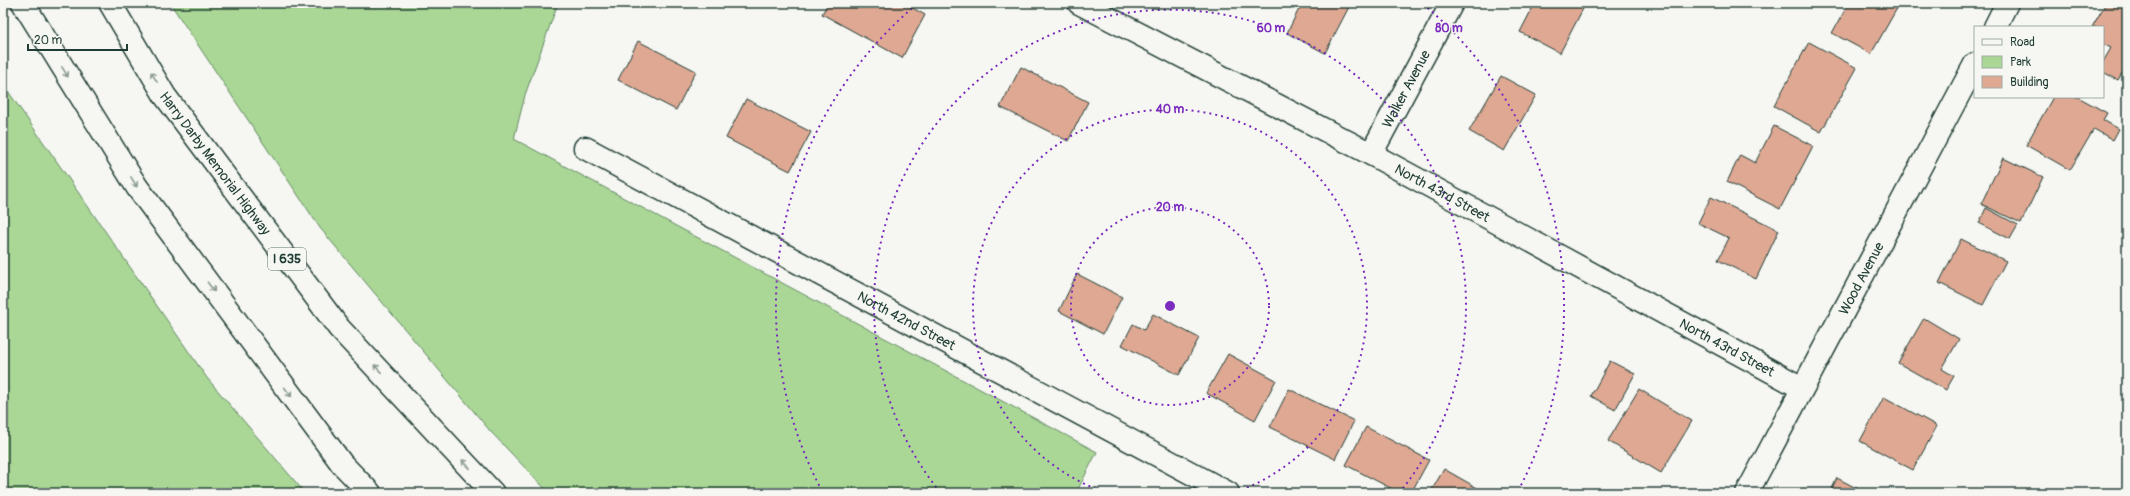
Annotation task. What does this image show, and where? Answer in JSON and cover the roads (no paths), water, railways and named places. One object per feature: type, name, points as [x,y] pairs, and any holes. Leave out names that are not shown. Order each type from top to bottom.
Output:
[{"type":"main road","points":[[23,3],[137,187],[342,464],[370,493]]},
{"type":"main road","name":"Harry Darby Memorial Highway","points":[[110,3],[165,96],[339,328],[493,493]]},
{"type":"main road","name":"North 43rd Street","points":[[1079,3],[1371,154],[1802,388]]},
{"type":"main road","name":"Walker Avenue","points":[[1371,154],[1452,3]]},
{"type":"main road","points":[[1995,26],[2007,3]]},
{"type":"main road","name":"Wood Avenue","points":[[1747,493],[1974,66]]},
{"type":"main road","name":"North 42nd Street","points":[[585,148],[1228,493]]}]
